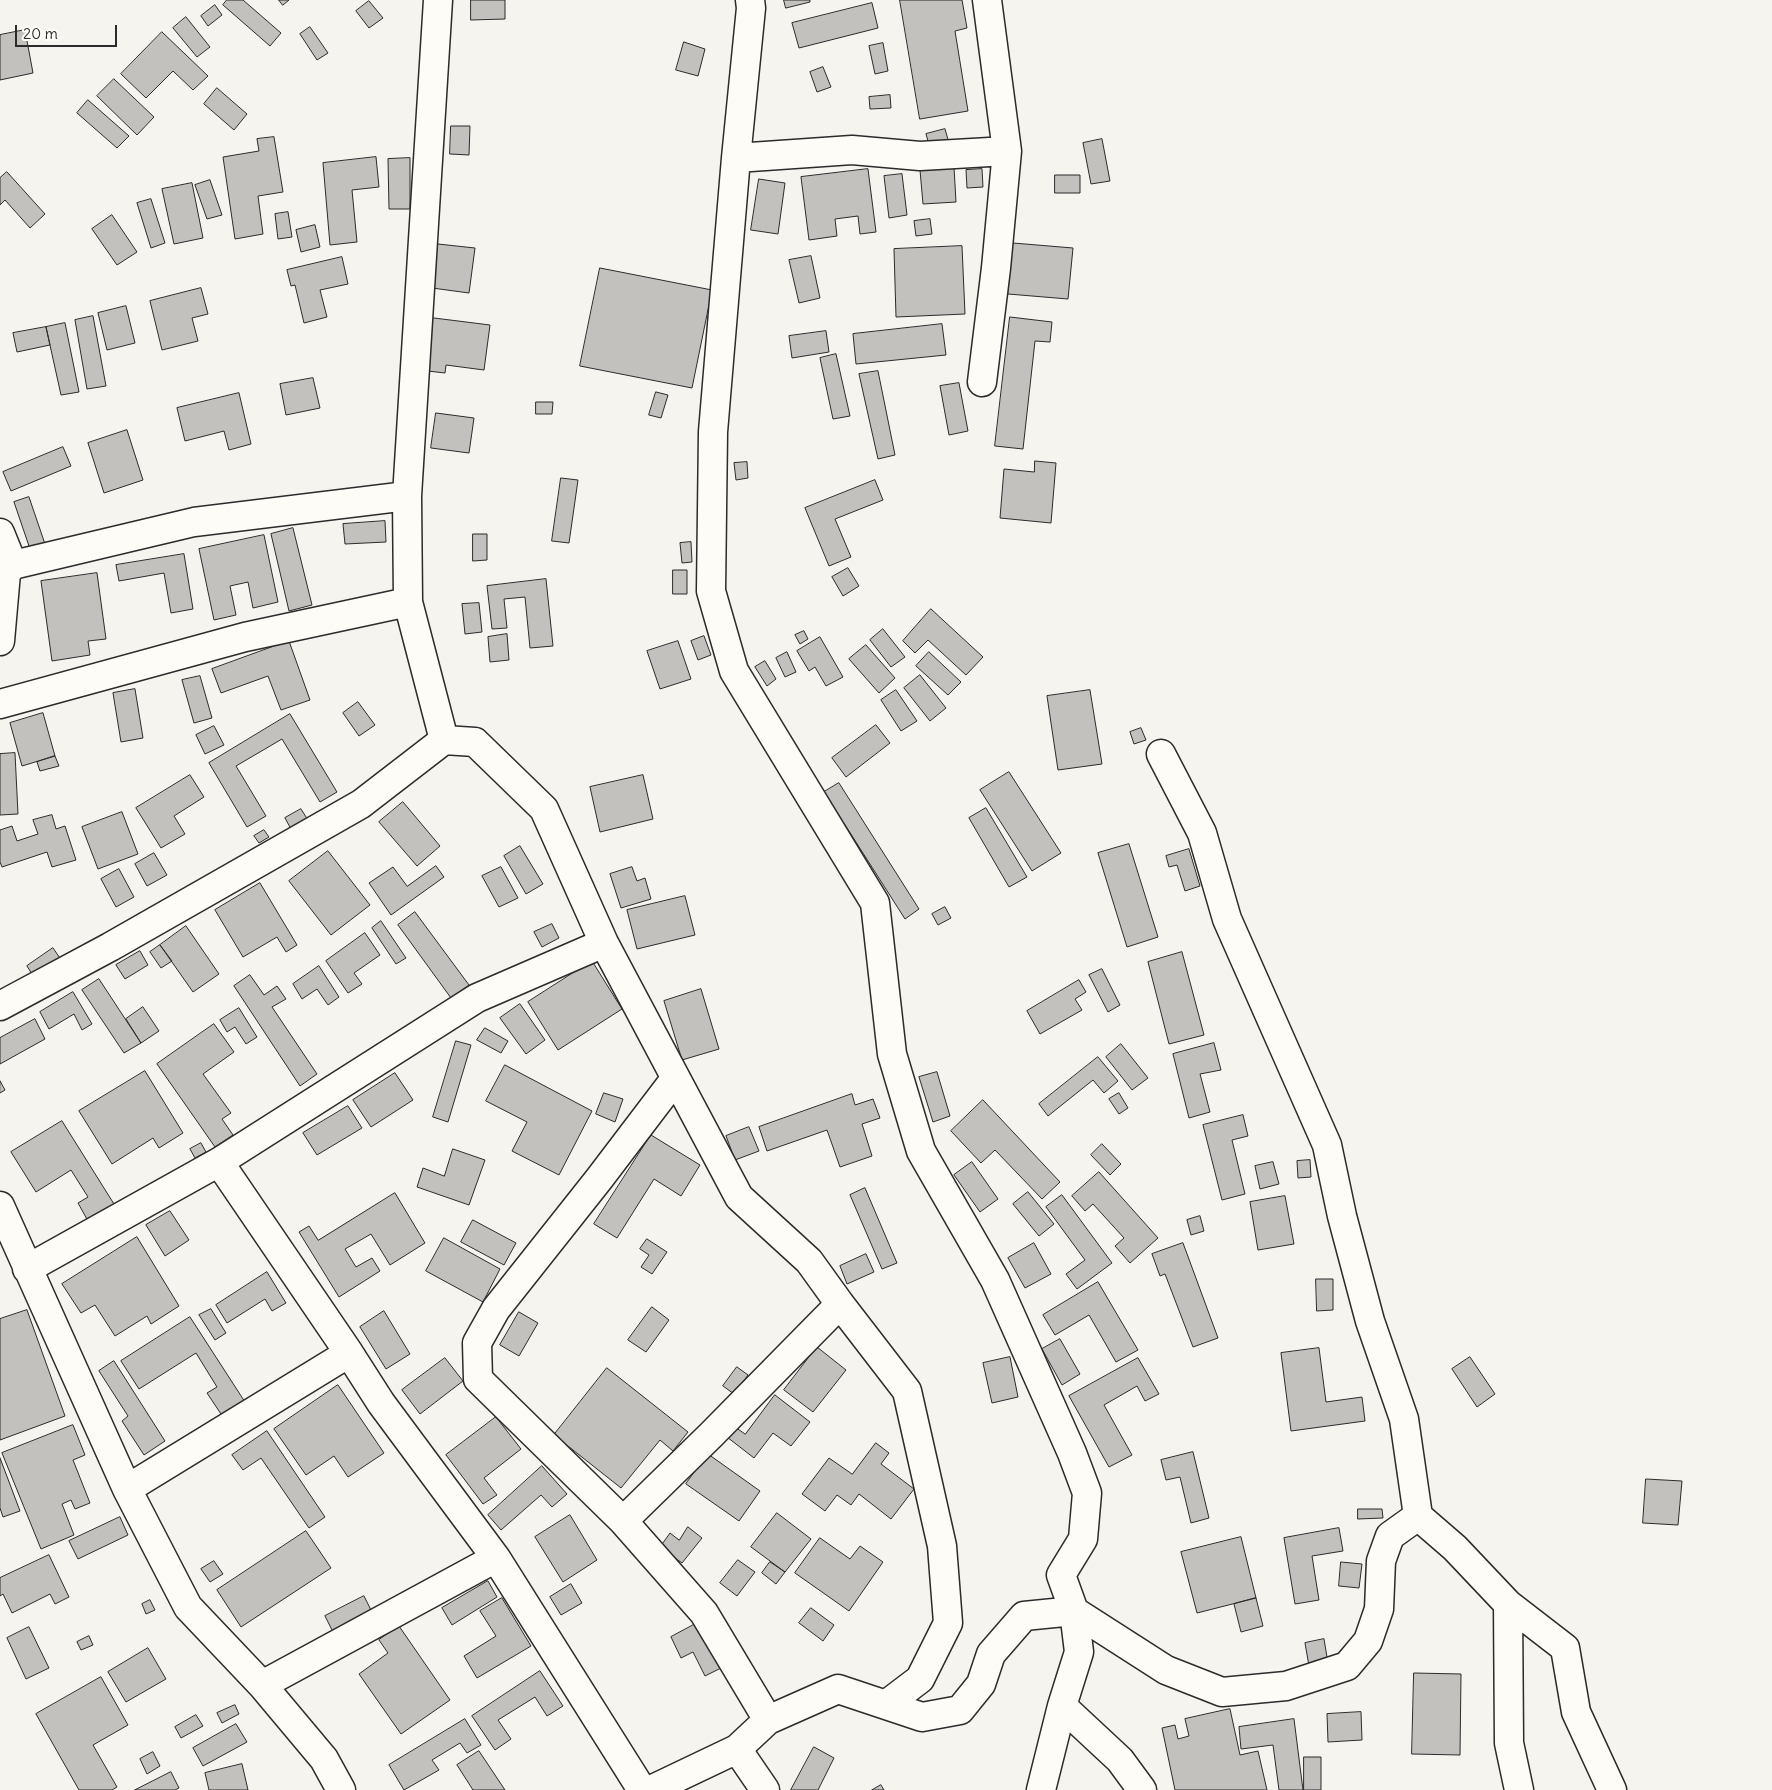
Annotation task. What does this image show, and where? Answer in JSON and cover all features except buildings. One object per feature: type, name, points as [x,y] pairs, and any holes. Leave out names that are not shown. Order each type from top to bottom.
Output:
[{"type":"street","points":[[438,0],[407,496],[408,602],[444,740]]},
{"type":"street","points":[[750,0],[752,8],[736,158],[712,432],[711,591],[734,671],[875,903],[892,1054],[921,1151],[995,1280],[1087,1493],[1083,1539],[1061,1575],[1074,1611],[1079,1652],[1062,1706],[1041,1790]]},
{"type":"street","points":[[982,382],[996,268],[1007,151],[987,0]]},
{"type":"street","points":[[736,158],[852,150],[920,156],[1007,151]]},
{"type":"street","points":[[0,641],[6,573],[13,565],[194,522],[407,496]]},
{"type":"street","points":[[0,534],[13,565]]},
{"type":"street","points":[[0,704],[245,636],[408,602]]},
{"type":"street","points":[[0,1006],[110,947],[361,804],[444,740],[475,742],[544,809],[604,943],[739,1197],[809,1262],[907,1391],[942,1546],[948,1623],[920,1679],[887,1704]]},
{"type":"street","points":[[1161,754],[1202,833],[1227,919],[1327,1145],[1342,1216],[1370,1321],[1404,1419],[1418,1516],[1454,1548],[1508,1604],[1565,1648],[1576,1712],[1612,1790]]},
{"type":"street","points":[[27,1268],[218,1162],[477,998],[604,943]]},
{"type":"street","points":[[675,1079],[599,1180],[496,1309],[477,1343],[478,1379],[623,1521],[704,1613],[768,1720]]},
{"type":"street","points":[[218,1162],[350,1354],[381,1403],[496,1558],[642,1790]]},
{"type":"street","points":[[0,1206],[128,1489],[188,1607],[262,1685],[324,1759],[341,1790]]},
{"type":"street","points":[[623,1521],[840,1304]]},
{"type":"street","points":[[128,1489],[350,1354]]},
{"type":"street","points":[[651,1790],[737,1749],[768,1720],[838,1689],[922,1717],[960,1710],[981,1684],[991,1654],[1024,1616],[1074,1611],[1166,1670],[1222,1692],[1286,1686],[1347,1666],[1368,1641],[1379,1609],[1381,1561],[1390,1536],[1418,1516]]},
{"type":"street","points":[[262,1685],[496,1558]]},
{"type":"street","points":[[1508,1604],[1509,1743],[1519,1790]]},
{"type":"street","points":[[1062,1706],[1120,1760],[1142,1790]]},
{"type":"street","points":[[737,1749],[765,1790]]}]
